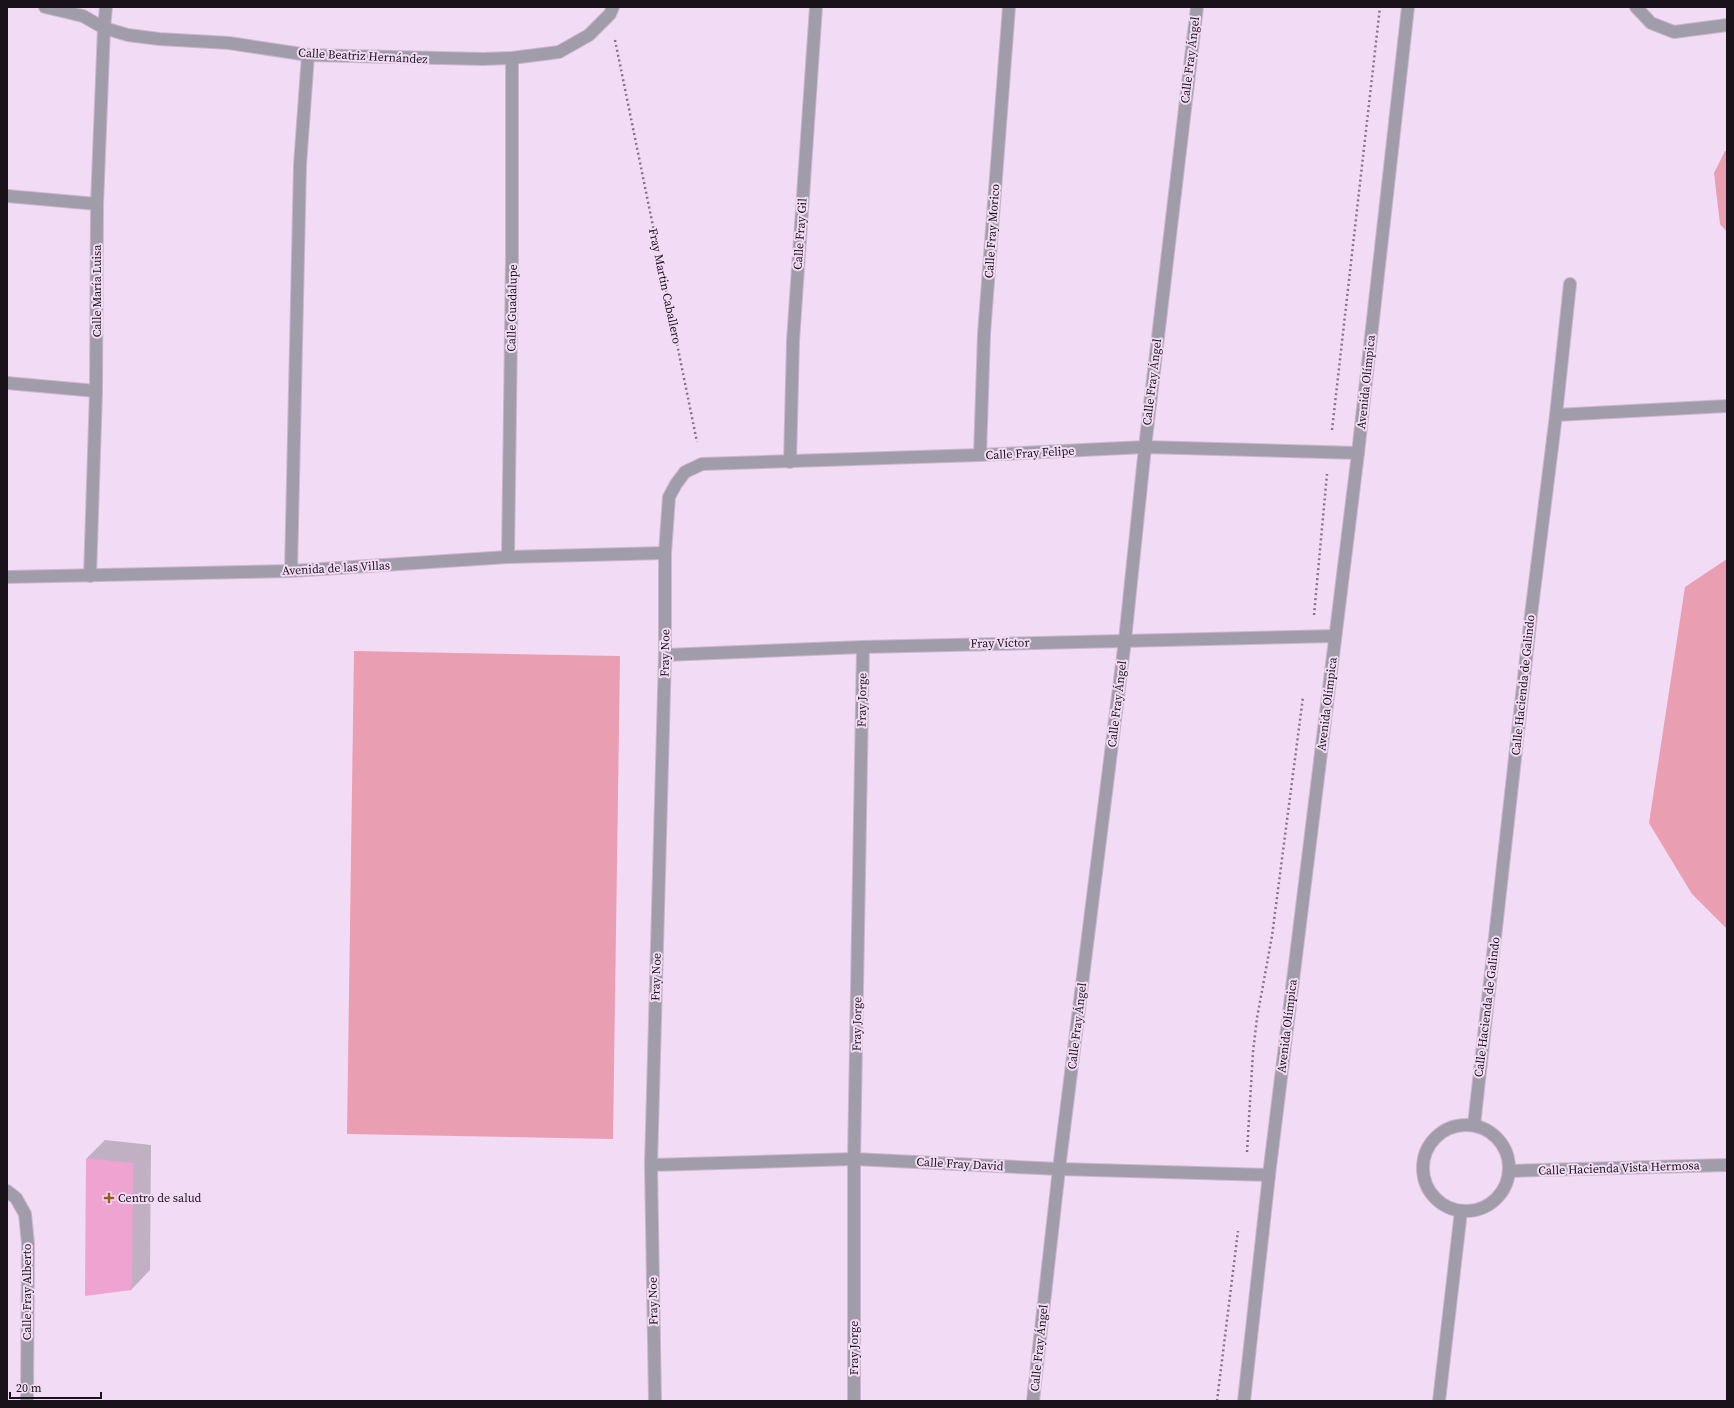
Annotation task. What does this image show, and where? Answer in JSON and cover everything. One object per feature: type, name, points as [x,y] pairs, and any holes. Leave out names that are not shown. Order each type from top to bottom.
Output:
[{"type":"street","name":"Calle Beatriz Hernández","points":[[45,7],[83,16],[104,28],[128,35],[159,40],[229,43],[308,55],[427,59],[512,58],[559,52],[589,35],[611,10]]},
{"type":"street","name":"Calle María Luisa","points":[[90,576],[96,391],[97,204],[106,7]]},
{"type":"street","name":"Calle Fray Gil","points":[[790,462],[793,341],[816,7]]},
{"type":"street","name":"Calle Fray Morico","points":[[980,455],[984,334],[1009,7]]},
{"type":"street","name":"Calle Fray Ángel","points":[[1033,1401],[1059,1169],[1125,640],[1145,447],[1197,7]]},
{"type":"street","name":"Avenida Olímpica","points":[[1244,1401],[1269,1175],[1358,453],[1408,7]]},
{"type":"street","points":[[1636,7],[1651,23],[1674,32],[1727,25]]},
{"type":"street","points":[[291,571],[300,165],[308,55]]},
{"type":"street","name":"Calle Guadalupe","points":[[508,557],[512,258],[512,58]]},
{"type":"street","points":[[7,196],[97,204]]},
{"type":"street","name":"Calle Hacienda de Galindo","points":[[1474,1125],[1531,615],[1556,415],[1570,284]]},
{"type":"street","points":[[7,382],[96,391]]},
{"type":"street","points":[[1556,415],[1727,406]]},
{"type":"street","name":"Calle Fray Felipe","points":[[702,464],[980,455],[1145,447],[1358,453]]},
{"type":"street","points":[[665,553],[669,497],[685,472],[702,464]]},
{"type":"street","name":"Avenida de las Villas","points":[[7,577],[291,571],[508,557],[665,553]]},
{"type":"street","name":"Fray Noe","points":[[655,1401],[651,1165],[665,655],[665,553]]},
{"type":"street","name":"Fray Víctor","points":[[665,655],[863,647],[1335,636]]},
{"type":"street","name":"Fray Jorge","points":[[854,1401],[854,1159],[863,647]]},
{"type":"street","points":[[1460,1125],[1474,1125],[1486,1129],[1496,1136],[1504,1146],[1509,1159],[1510,1171],[1507,1185],[1499,1197],[1488,1206],[1475,1211],[1462,1211],[1448,1208],[1437,1200],[1428,1188],[1423,1176],[1423,1162],[1427,1149],[1435,1137],[1446,1129],[1460,1125]]},
{"type":"street","name":"Calle Fray David","points":[[651,1165],[854,1159],[1059,1169],[1269,1175]]},
{"type":"street","name":"Calle Hacienda Vista Hermosa","points":[[1510,1171],[1727,1165]]},
{"type":"street","name":"Calle Fray Alberto","points":[[7,1191],[16,1198],[25,1214],[28,1244],[27,1401]]},
{"type":"street","points":[[1439,1401],[1462,1211]]},
{"type":"path","points":[[1312,636],[1329,453],[1380,7]]},
{"type":"path","name":"Fray Martin Caballero","points":[[611,10],[702,464]]},
{"type":"path","points":[[1246,1174],[1253,1052],[1257,1018],[1272,936],[1304,689]]},
{"type":"path","points":[[1217,1401],[1239,1229]]},
{"type":"shaded area","points":[[1725,151],[1727,151],[1727,232],[1720,224],[1714,173]]},
{"type":"shaded area","points":[[1727,559],[1727,929],[1692,894],[1649,823],[1685,587]]},
{"type":"shaded area","points":[[354,651],[620,656],[613,1139],[347,1134]]},
{"type":"building","name":"Centro de salud","points":[[86,1158],[133,1163],[132,1290],[85,1296]]},
{"type":"place","name":"Centro de salud","points":[[109,1198]]}]
